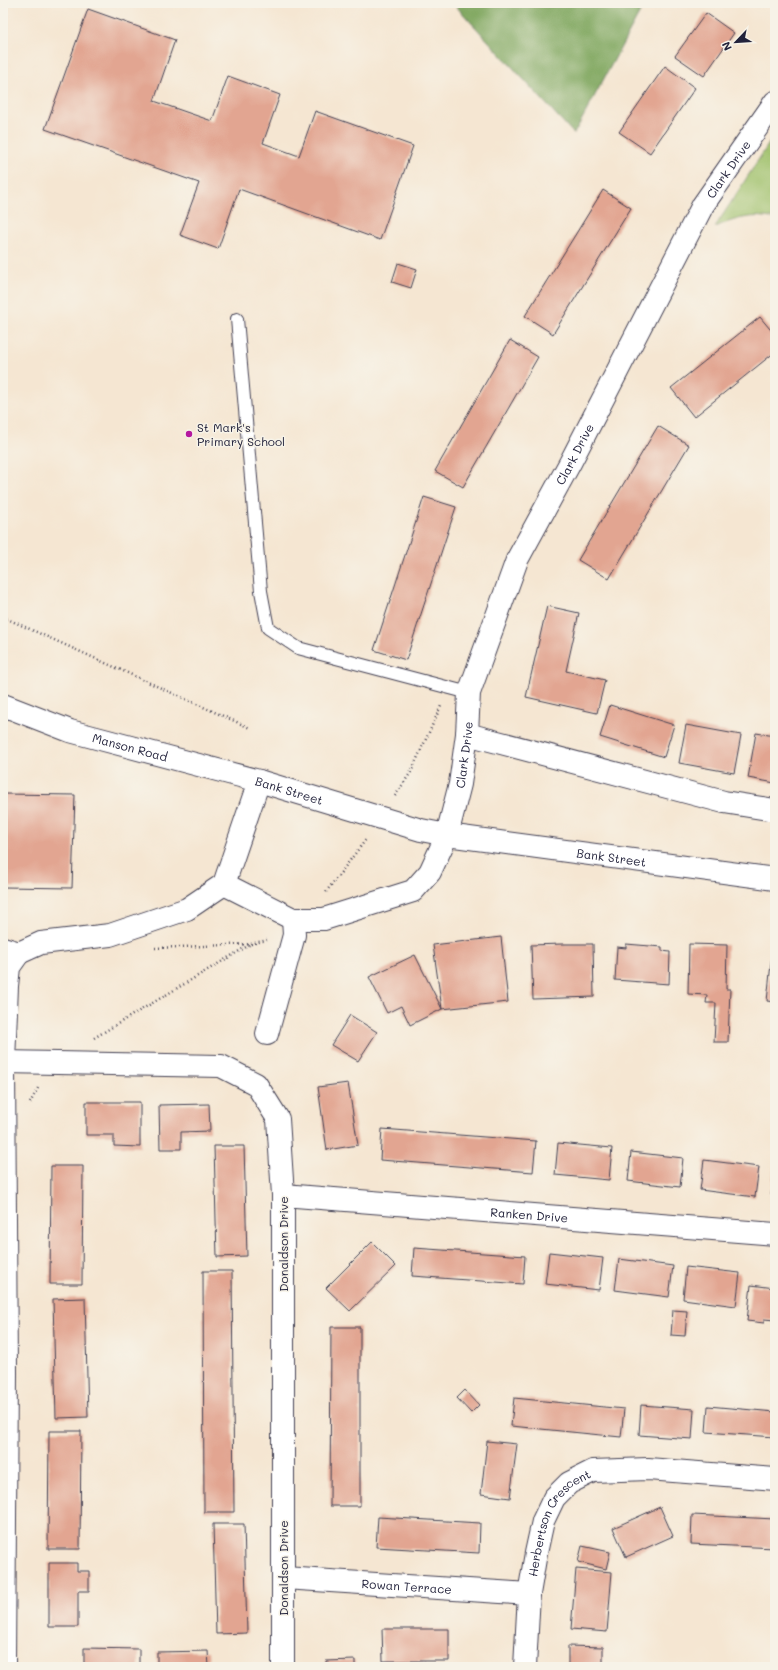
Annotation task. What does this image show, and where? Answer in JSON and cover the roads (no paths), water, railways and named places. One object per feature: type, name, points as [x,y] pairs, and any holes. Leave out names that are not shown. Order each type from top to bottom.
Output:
[{"type":"street","name":"Clark Drive","points":[[447,835],[460,784],[467,734],[469,693],[517,560],[570,463],[703,205],[775,102]]},
{"type":"street","name":"Manson Road","points":[[3,705],[70,731],[259,781]]},
{"type":"street","points":[[467,734],[724,802],[775,810]]},
{"type":"street","name":"Bank Street","points":[[224,884],[259,781],[415,828],[447,835],[775,879]]},
{"type":"street","points":[[4,1667],[4,1062],[8,973],[11,950],[41,943],[110,935],[187,909],[224,884],[293,927],[324,919],[413,891],[430,872],[447,835]]},
{"type":"street","points":[[267,1034],[293,927]]},
{"type":"street","name":"Donaldson Drive","points":[[4,1062],[221,1066],[256,1084],[278,1119],[283,1195],[283,1667]]},
{"type":"street","name":"Ranken Drive","points":[[283,1195],[775,1234]]},
{"type":"street","name":"Herbertson Crescent","points":[[525,1667],[529,1594],[543,1521],[554,1498],[569,1483],[593,1471],[648,1469],[775,1479]]},
{"type":"street","name":"Rowan Terrace","points":[[284,1578],[529,1594]]},
{"type":"lane","points":[[237,320],[261,591],[268,628],[298,648],[469,693]]},
{"type":"place","name":"St Mark's Primary School","points":[[189,434]]}]
